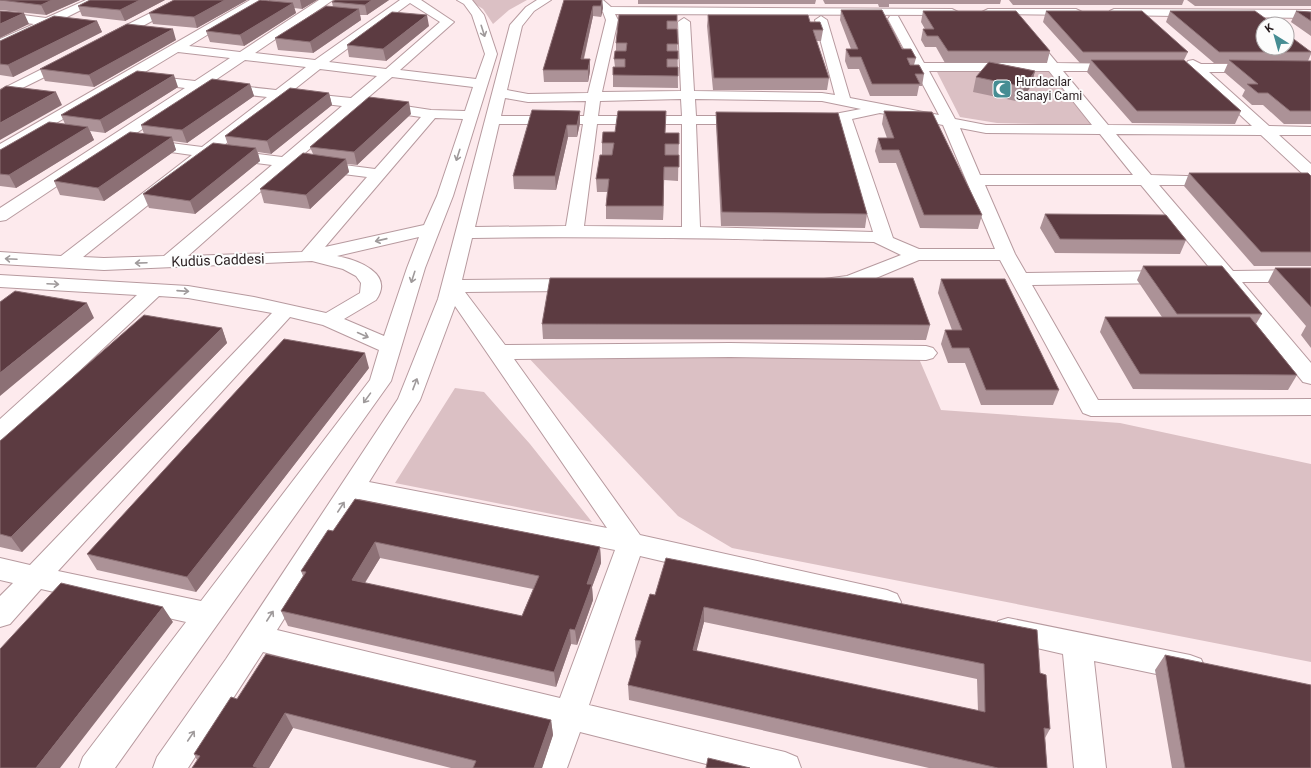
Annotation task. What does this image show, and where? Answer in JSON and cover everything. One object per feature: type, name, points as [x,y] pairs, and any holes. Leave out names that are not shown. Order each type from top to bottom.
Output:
[{"type":"street","points":[[0,44],[95,0]]},
{"type":"street","points":[[97,45],[184,0]]},
{"type":"street","points":[[0,150],[258,0]]},
{"type":"street","points":[[0,216],[327,0]]},
{"type":"street","points":[[65,262],[318,64],[407,0]]},
{"type":"street","points":[[169,262],[448,22],[412,0]]},
{"type":"street","points":[[463,0],[468,2],[478,15],[491,54],[490,88]]},
{"type":"street","points":[[169,768],[256,638],[409,400],[451,286],[464,233],[482,118],[490,88],[516,25],[530,9],[545,0]]},
{"type":"street","points":[[596,0],[610,15],[684,22],[894,19],[963,16],[610,15]]},
{"type":"street","points":[[1143,19],[1256,13],[1311,14]]},
{"type":"street","points":[[1256,13],[1260,16]]},
{"type":"street","points":[[574,231],[594,97],[610,15]]},
{"type":"street","points":[[0,16],[87,26]]},
{"type":"street","points":[[979,16],[1086,16]]},
{"type":"street","points":[[1013,16],[1104,130],[1311,377]]},
{"type":"street","points":[[1105,16],[1143,19],[1255,22]]},
{"type":"street","points":[[894,19],[949,121],[1006,254],[1091,408],[1311,407]]},
{"type":"street","points":[[821,20],[843,100]]},
{"type":"street","points":[[1295,21],[1311,21]]},
{"type":"street","points":[[684,22],[689,119],[691,232]]},
{"type":"street","points":[[102,28],[147,33]]},
{"type":"street","points":[[169,36],[192,38]]},
{"type":"street","points":[[176,48],[390,73],[490,88],[528,98],[687,95],[822,97],[887,108],[986,129],[1311,131]]},
{"type":"street","points":[[2,92],[76,56]]},
{"type":"street","points":[[1185,57],[1311,173]]},
{"type":"street","points":[[921,67],[1133,67]]},
{"type":"street","points":[[1149,68],[1311,68]]},
{"type":"street","points":[[126,76],[355,103],[431,114],[482,118],[761,120]]},
{"type":"street","points":[[2,92],[30,95]]},
{"type":"street","points":[[60,98],[83,101]]},
{"type":"street","points":[[792,120],[824,120],[887,108]]},
{"type":"street","points":[[307,257],[431,114]]},
{"type":"street","points":[[844,117],[885,241]]},
{"type":"street","points":[[95,768],[380,381],[416,268],[445,196],[482,118]]},
{"type":"street","points":[[33,130],[55,133]]},
{"type":"street","points":[[91,138],[379,174]]},
{"type":"street","points":[[975,180],[1232,180]]},
{"type":"street","name":"Kudüs Caddesi","points":[[0,258],[104,264],[307,257],[432,229]]},
{"type":"street","points":[[464,233],[574,231],[691,232],[877,237],[916,255]]},
{"type":"street","points":[[810,283],[850,282],[916,255],[1006,254]]},
{"type":"street","points":[[307,257],[349,263],[366,274],[371,284],[369,296],[329,320]]},
{"type":"street","points":[[1020,279],[1311,276]]},
{"type":"street","name":"Kudüs Caddesi","points":[[0,281],[188,292],[286,310],[329,320],[391,347]]},
{"type":"street","points":[[451,286],[595,285]]},
{"type":"street","points":[[451,286],[499,352],[631,543]]},
{"type":"street","points":[[0,432],[154,290]]},
{"type":"street","points":[[0,615],[286,310]]},
{"type":"street","points":[[499,352],[730,350],[926,353]]},
{"type":"street","points":[[352,488],[631,543],[908,606]]},
{"type":"street","points":[[551,768],[631,543]]},
{"type":"street","points":[[0,569],[35,578],[208,615]]},
{"type":"street","points":[[985,624],[1077,645],[1218,674]]},
{"type":"street","points":[[256,638],[785,768]]},
{"type":"street","points":[[1077,645],[1090,768]]},
{"type":"shaded area","points":[[469,0],[527,0],[509,10],[493,24],[483,9]]},
{"type":"shaded area","points":[[937,72],[1051,72],[1092,125],[997,123],[960,117]]},
{"type":"shaded area","points":[[525,354],[917,354],[941,410],[1120,423],[1311,464],[1311,662],[732,548],[678,516]]},
{"type":"shaded area","points":[[455,388],[484,392],[530,444],[592,522],[395,483]]},
{"type":"building","points":[[0,0],[52,0],[41,5]]},
{"type":"building","points":[[90,0],[140,0],[120,10],[78,6]]},
{"type":"building","points":[[174,0],[225,0],[194,17],[149,13]]},
{"type":"building","points":[[260,0],[293,3],[240,35],[206,31]]},
{"type":"building","points":[[335,0],[372,0],[365,5],[332,2]]},
{"type":"building","points":[[564,0],[602,0],[601,6],[593,6],[581,59],[590,59],[588,70],[543,70]]},
{"type":"building","points":[[326,6],[359,9],[310,42],[275,38]]},
{"type":"building","points":[[841,10],[882,10],[902,49],[911,49],[916,58],[907,58],[910,65],[919,65],[924,74],[915,74],[920,84],[872,84],[861,57],[850,57],[846,49],[858,49]]},
{"type":"building","points":[[0,11],[24,13],[0,24]]},
{"type":"building","points":[[923,11],[1016,11],[1050,51],[948,51],[938,36],[927,36],[923,29],[934,29]]},
{"type":"building","points":[[1046,11],[1142,11],[1188,52],[1083,52]]},
{"type":"building","points":[[1170,11],[1255,11],[1262,16],[1255,16],[1255,52],[1219,52]]},
{"type":"building","points":[[1296,11],[1311,12],[1311,21]]},
{"type":"building","points":[[392,12],[427,15],[383,49],[347,45]]},
{"type":"building","points":[[619,15],[677,15],[677,21],[667,21],[667,29],[677,29],[678,44],[667,44],[667,51],[678,51],[678,59],[667,59],[667,67],[678,67],[678,76],[613,75],[613,67],[625,67],[625,59],[614,59],[615,51],[626,51],[627,43],[616,43]]},
{"type":"building","points":[[708,15],[808,15],[810,22],[820,22],[823,30],[813,30],[829,78],[714,78]]},
{"type":"building","points":[[54,16],[97,21],[8,65],[0,64],[0,41]]},
{"type":"building","points":[[127,24],[173,29],[89,75],[40,69]]},
{"type":"building","points":[[1295,40],[1311,52],[1295,52]]},
{"type":"building","points":[[1091,60],[1184,60],[1241,111],[1137,111]]},
{"type":"building","points":[[1229,60],[1311,61],[1311,111],[1290,111],[1268,93],[1258,93],[1247,84],[1258,84]]},
{"type":"building","points":[[989,62],[1035,71],[1024,87],[976,77]]},
{"type":"building","points":[[137,71],[174,75],[100,120],[61,115]]},
{"type":"building","points":[[212,79],[250,84],[182,130],[141,125]]},
{"type":"building","points":[[6,86],[56,92],[0,123],[0,90]]},
{"type":"building","points":[[290,88],[329,93],[267,141],[225,136]]},
{"type":"building","points":[[369,97],[409,102],[354,152],[310,147]]},
{"type":"building","points":[[532,110],[580,111],[577,125],[567,125],[555,176],[513,176]]},
{"type":"building","points":[[618,111],[666,111],[665,133],[679,133],[679,144],[665,144],[665,155],[679,155],[679,167],[664,167],[663,206],[606,206],[609,179],[596,179],[600,155],[612,155],[614,143],[602,143],[603,132],[615,132]]},
{"type":"building","points":[[884,111],[932,112],[982,215],[924,215],[899,150],[882,150],[878,138],[894,138]]},
{"type":"building","points":[[716,112],[838,113],[867,214],[722,212]]},
{"type":"building","points":[[49,122],[88,127],[9,175],[0,174],[0,150]]},
{"type":"building","points":[[130,132],[172,137],[98,188],[54,181]]},
{"type":"building","points":[[213,143],[256,148],[190,201],[143,194]]},
{"type":"building","points":[[303,153],[346,159],[306,195],[260,189]]},
{"type":"building","points":[[1189,173],[1308,173],[1311,176],[1311,252],[1261,252]]},
{"type":"building","points":[[1045,214],[1166,215],[1186,240],[1060,239]]},
{"type":"building","points":[[1143,266],[1222,266],[1262,314],[1177,314]]},
{"type":"building","points":[[1275,268],[1311,268],[1311,307]]},
{"type":"building","points":[[550,278],[913,278],[930,325],[542,324]]},
{"type":"building","points":[[941,279],[1005,279],[1059,390],[986,390],[969,348],[952,348],[945,330],[962,330]]},
{"type":"building","points":[[15,291],[87,303],[0,373],[0,302]]},
{"type":"building","points":[[144,315],[222,328],[11,537],[0,534],[0,441]]},
{"type":"building","points":[[1105,317],[1250,317],[1297,375],[1140,374]]},
{"type":"building","points":[[284,339],[365,353],[187,577],[87,554]]},
{"type":"building","points":[[355,499],[600,547],[587,584],[592,584],[575,630],[570,629],[554,672],[281,611],[306,572],[301,571],[328,530],[333,531]],"holes":[[[375,542],[539,576],[522,616],[352,580]]]},
{"type":"building","points":[[666,558],[1037,630],[1040,673],[1046,675],[1050,729],[1044,728],[1047,768],[998,768],[628,685],[641,641],[635,640],[650,594],[655,595]],"holes":[[[704,607],[984,664],[985,712],[693,650]]]},
{"type":"building","points":[[61,583],[163,607],[36,768],[0,768],[0,649]]},
{"type":"building","points":[[266,654],[551,720],[534,768],[473,768],[476,761],[285,713],[253,766],[259,768],[192,768],[200,756],[194,754],[231,697],[237,699]]},
{"type":"building","points":[[1165,655],[1311,685],[1311,768],[1185,768]]},
{"type":"building","points":[[708,758],[750,768],[706,768]]},
{"type":"place","name":"Hurdacılar Sanayi Cami","points":[[1002,89]]}]
